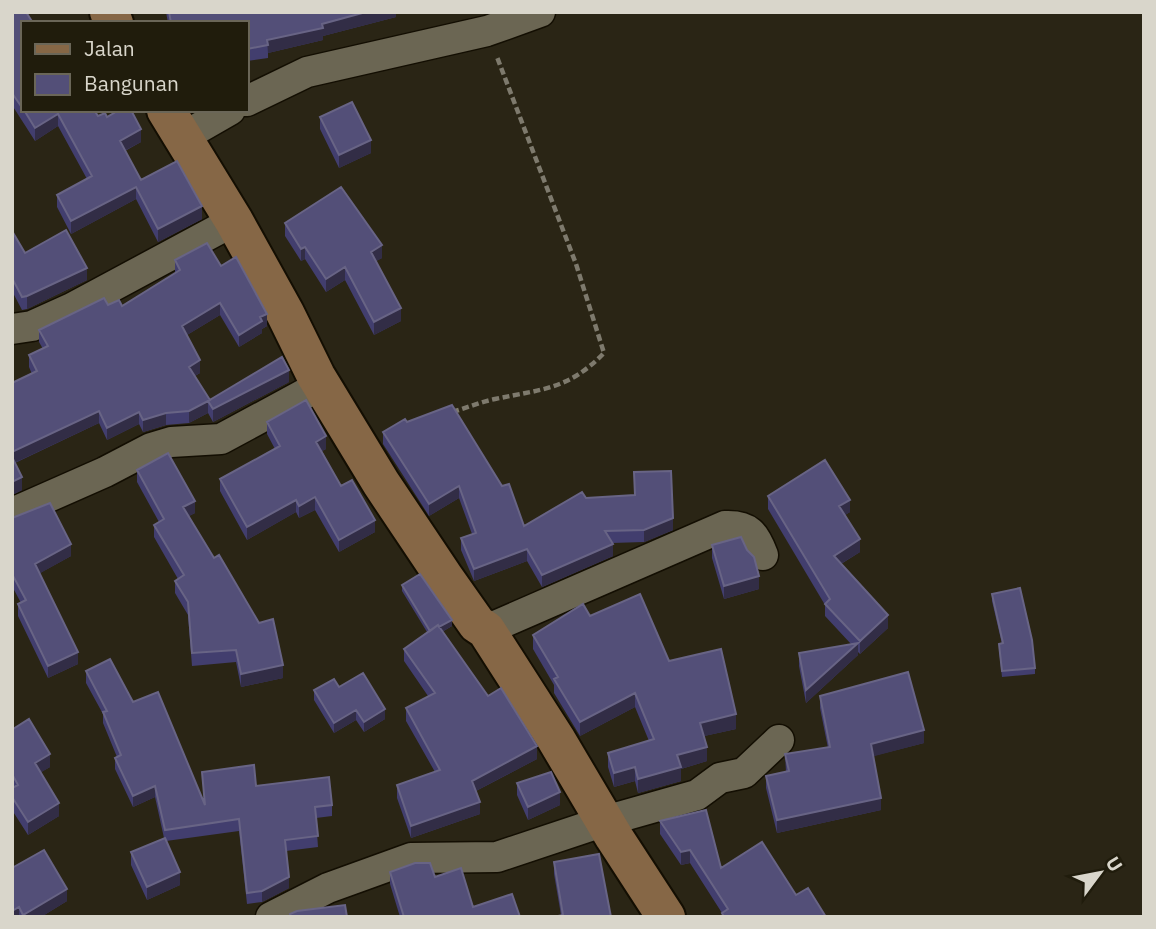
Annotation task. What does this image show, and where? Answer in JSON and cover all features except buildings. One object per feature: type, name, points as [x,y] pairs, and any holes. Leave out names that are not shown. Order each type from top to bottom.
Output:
[{"type":"street","points":[[248,101],[307,72],[487,31],[540,12]]},
{"type":"street","points":[[222,112],[175,124],[234,221],[321,385],[408,526],[477,624],[486,631],[666,917]]},
{"type":"street","points":[[12,329],[32,326],[72,308],[234,221]]},
{"type":"street","points":[[12,513],[105,472],[151,448],[171,442],[221,439],[321,385]]},
{"type":"street","points":[[486,631],[725,526],[739,526],[751,532],[763,555]]},
{"type":"street","points":[[271,917],[328,888],[411,858],[496,857],[604,821],[696,795],[720,778],[744,773],[779,740]]},
{"type":"path","points":[[444,414],[493,399],[554,387],[588,369],[604,353],[576,264],[487,31]]}]
